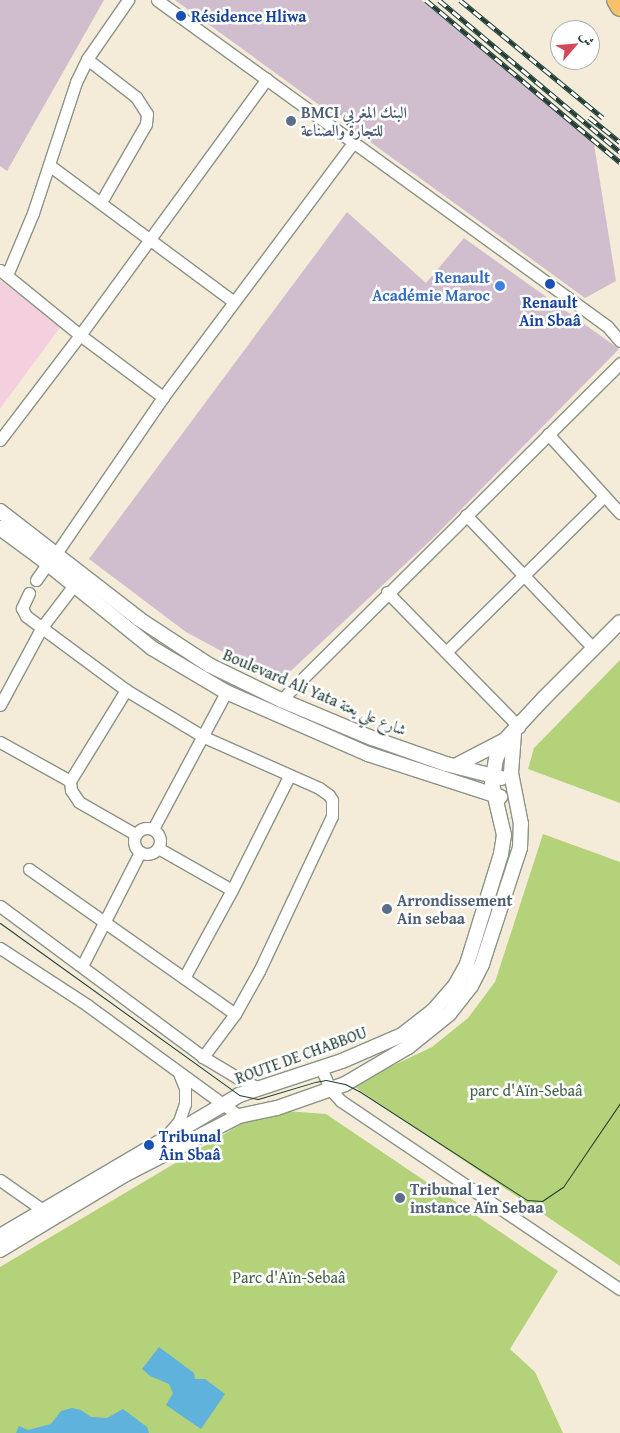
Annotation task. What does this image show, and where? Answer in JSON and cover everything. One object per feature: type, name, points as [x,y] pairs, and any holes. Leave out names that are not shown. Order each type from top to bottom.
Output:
[{"type":"main road","points":[[616,0],[620,8]]},
{"type":"street","points":[[128,0],[87,59],[70,97],[33,213],[4,273],[80,335],[163,397]]},
{"type":"street","points":[[157,0],[607,326],[620,341]]},
{"type":"street","points":[[87,59],[136,97],[143,106],[147,118],[146,124],[100,202]]},
{"type":"street","points":[[0,440],[80,335],[267,79]]},
{"type":"street","points":[[36,580],[163,397],[354,142]]},
{"type":"street","points":[[49,165],[234,302]]},
{"type":"street","points":[[607,326],[620,326]]},
{"type":"street","points":[[281,700],[387,592],[620,363]]},
{"type":"street","points":[[548,434],[620,513]]},
{"type":"street","points":[[446,652],[604,496]]},
{"type":"street","name":"Boulevard Ali Yata شارع علي يعتة","points":[[0,511],[51,559],[74,585],[152,648],[226,692],[368,754],[517,803]]},
{"type":"street","points":[[466,515],[593,648]]},
{"type":"street","name":"Boulevard Ali Yata شارع علي يعتة","points":[[0,528],[51,559],[168,640],[209,665],[281,700],[379,740],[454,766],[511,781]]},
{"type":"street","points":[[0,705],[42,627],[74,585]]},
{"type":"street","points":[[0,1236],[239,1116],[270,1110],[331,1090],[422,1038],[449,1014],[471,986],[482,964],[520,848],[522,836],[517,803],[511,781],[513,733],[446,652],[387,592]]},
{"type":"street","points":[[29,593],[22,608],[24,613],[126,690],[204,737],[319,788],[329,795],[332,800],[332,816],[259,971],[235,1014],[204,1057]]},
{"type":"street","points":[[492,776],[496,759],[513,733],[620,622]]},
{"type":"street","points":[[126,690],[70,781],[71,790],[78,802],[135,834]]},
{"type":"street","points":[[153,829],[204,737],[226,692]]},
{"type":"street","points":[[454,766],[513,733]]},
{"type":"street","points":[[0,742],[70,781]]},
{"type":"street","points":[[184,978],[232,890],[289,776]]},
{"type":"street","name":"ROUTE DE CHABBOU","points":[[47,1213],[158,1143],[239,1095],[342,1061],[412,1028],[434,1011],[460,979],[477,935],[501,854],[504,835],[503,820],[495,795],[492,776]]},
{"type":"street","points":[[143,828],[153,829],[159,837],[158,848],[152,853],[140,852],[135,846],[135,834],[143,828]]},
{"type":"street","points":[[158,848],[232,890]]},
{"type":"street","points":[[82,966],[140,852]]},
{"type":"street","points":[[29,869],[235,1014]]},
{"type":"street","points":[[0,906],[204,1057],[236,1077],[259,1088]]},
{"type":"street","points":[[0,948],[87,1005],[239,1116]]},
{"type":"street","points":[[321,1068],[331,1090],[341,1102],[620,1289]]},
{"type":"street","points":[[158,1143],[176,1125],[183,1109],[185,1088],[178,1071]]},
{"type":"street","points":[[0,1180],[47,1213]]},
{"type":"street","points":[[0,1250],[47,1213]]},
{"type":"shaded area","points":[[0,0],[104,0],[7,171],[0,166]]},
{"type":"shaded area","points":[[175,0],[421,0],[593,138],[616,281],[585,298]]},
{"type":"shaded area","points":[[347,212],[426,283],[464,238],[619,349],[432,539],[279,682],[186,632],[89,559]]},
{"type":"shaded area","points":[[0,280],[61,326],[0,409]]},
{"type":"green space","points":[[620,660],[620,803],[528,769],[534,748]]},
{"type":"green space","name":"parc d'Aïn-Sebaâ","points":[[543,834],[620,862],[620,1266],[352,1085],[432,1047],[468,1018],[495,982]]},
{"type":"green space","name":"Parc d'Aïn-Sebaâ","points":[[286,1111],[326,1114],[558,1271],[510,1349],[535,1372],[563,1433],[0,1433],[0,1267],[243,1123]]},
{"type":"water","points":[[159,1347],[194,1373],[195,1379],[205,1379],[225,1394],[201,1429],[166,1405],[173,1393],[169,1384],[150,1376],[142,1369]]},
{"type":"water","points":[[72,1408],[81,1410],[91,1417],[107,1418],[123,1409],[147,1427],[149,1433],[16,1433],[19,1426],[28,1430],[51,1424],[61,1411]]},
{"type":"tram line","points":[[0,923],[239,1095],[258,1099],[326,1080],[345,1084],[359,1091],[527,1200],[542,1201],[563,1187],[620,1103]]},
{"type":"railway","points":[[426,0],[620,162]]},
{"type":"railway","points":[[439,0],[620,152]]},
{"type":"railway","points":[[460,0],[603,118]]},
{"type":"railway","points":[[589,117],[620,142]]},
{"type":"place","name":"Résidence Hliwa","points":[[181,16]]},
{"type":"place","name":"BMCI البنك المغربي للتجارة والصناعة","points":[[291,121]]},
{"type":"place","name":"Renault Ain Sbaâ","points":[[550,284]]},
{"type":"place","name":"Renault Académie Maroc","points":[[500,286]]},
{"type":"place","name":"Arrondissement Ain sebaa","points":[[387,909]]},
{"type":"place","name":"Tribunal Âin Sbaâ","points":[[149,1145]]},
{"type":"place","name":"Tribunal 1er instance Aïn Sebaa","points":[[400,1198]]}]
